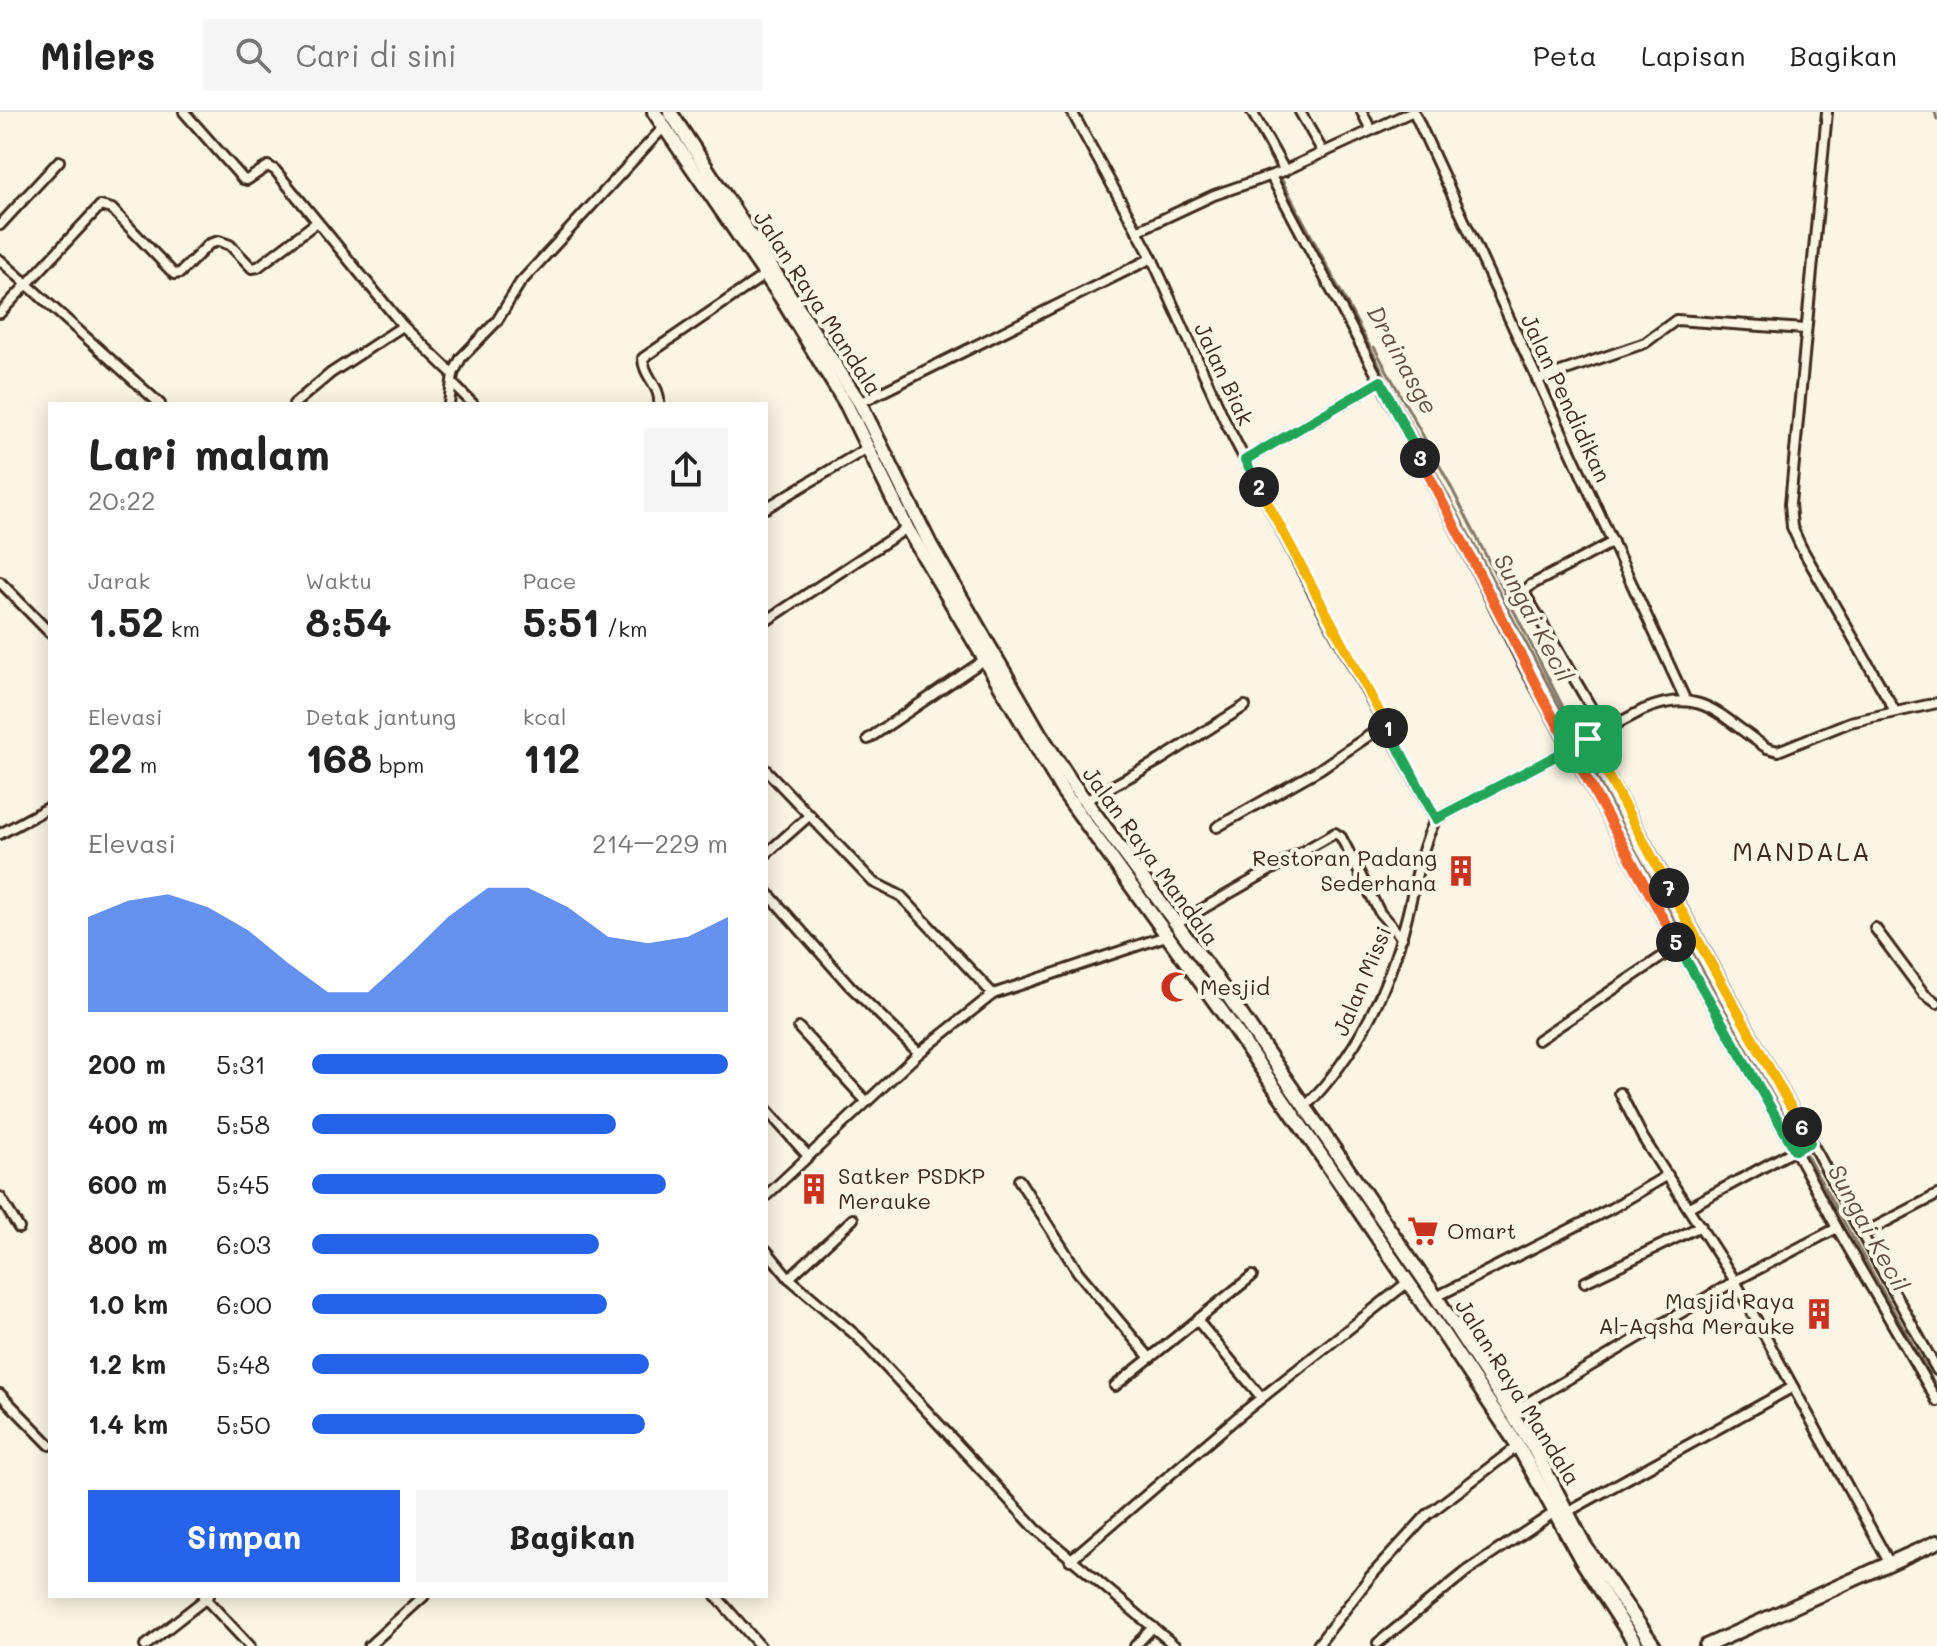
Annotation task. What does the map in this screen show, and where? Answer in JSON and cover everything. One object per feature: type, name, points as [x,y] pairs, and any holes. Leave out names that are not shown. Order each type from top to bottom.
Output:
[{"type":"highway","name":"Jalan Raya Mandala","points":[[654,112],[739,227],[860,403],[988,657],[1062,790],[1172,930],[1304,1108],[1436,1297],[1442,1320],[1518,1446],[1654,1646]]},
{"type":"highway","name":"Jalan Raya Mandala","points":[[670,112],[869,447],[907,528],[988,657],[1408,1282],[1442,1320],[1512,1412],[1603,1597],[1637,1646]]},
{"type":"highway","points":[[1706,1646],[1937,1542]]},
{"type":"street","points":[[184,112],[243,179],[250,178],[264,167],[272,168],[403,326],[471,402]]},
{"type":"street","name":"Jalan Biak","points":[[1072,112],[1152,258],[1245,460],[1436,819]]},
{"type":"street","points":[[1252,112],[1278,173],[1381,381],[1802,1146],[1837,1228],[1937,1401]]},
{"type":"street","points":[[1300,112],[1323,152]]},
{"type":"street","points":[[1362,112],[1371,130]]},
{"type":"street","points":[[1137,231],[1214,195],[1278,173],[1412,112]]},
{"type":"street","name":"Jalan Pendidikan","points":[[1412,112],[1685,699]]},
{"type":"street","points":[[1827,112],[1791,492],[1792,527],[1895,711]]},
{"type":"street","points":[[449,402],[461,358],[497,321],[520,283],[663,128]]},
{"type":"street","points":[[0,225],[59,161]]},
{"type":"street","points":[[0,313],[94,210],[104,206],[112,209],[174,274],[219,241],[230,245],[252,268],[258,267],[317,222]]},
{"type":"street","points":[[860,403],[1152,258]]},
{"type":"street","points":[[0,260],[158,402]]},
{"type":"street","points":[[659,402],[660,395],[643,367],[643,358],[766,274]]},
{"type":"street","points":[[1537,380],[1645,343],[1676,320],[1805,329]]},
{"type":"street","points":[[296,402],[331,373],[403,326]]},
{"type":"street","points":[[1245,460],[1381,381]]},
{"type":"street","points":[[768,507],[869,447]]},
{"type":"street","points":[[768,620],[907,528]]},
{"type":"street","points":[[1604,730],[1524,592],[1531,585],[1613,542]]},
{"type":"street","points":[[0,582],[48,631]]},
{"type":"street","points":[[868,739],[988,657]]},
{"type":"street","points":[[1436,819],[1651,707],[1685,699],[1700,702],[1767,748],[1778,751],[1850,722],[1937,703]]},
{"type":"street","points":[[1085,801],[1160,760],[1245,706]]},
{"type":"street","points":[[1217,827],[1320,769],[1386,724]]},
{"type":"street","points":[[1578,743],[1678,946],[1802,1146],[1862,1234],[1937,1370]]},
{"type":"street","points":[[768,772],[873,882],[901,896],[993,994]]},
{"type":"street","points":[[0,834],[48,808]]},
{"type":"street","points":[[768,852],[810,815]]},
{"type":"street","name":"Jalan Missi","points":[[1304,1108],[1347,1060],[1363,1035],[1402,938],[1436,819]]},
{"type":"street","points":[[768,1194],[919,1053],[993,994],[1172,930],[1326,835],[1335,833],[1341,837],[1380,913],[1402,938]]},
{"type":"street","points":[[768,893],[850,986],[919,1053]]},
{"type":"street","points":[[1875,928],[1924,994],[1937,1003]]},
{"type":"street","points":[[1538,1040],[1678,946]]},
{"type":"street","points":[[799,1028],[866,1101]]},
{"type":"street","points":[[1620,1093],[1643,1138],[1735,1281],[1890,1564]]},
{"type":"street","points":[[768,1111],[808,1156]]},
{"type":"street","points":[[1689,1207],[1802,1146]]},
{"type":"street","points":[[1436,1297],[1612,1208],[1668,1175]]},
{"type":"street","points":[[1019,1180],[1078,1272],[1150,1358]]},
{"type":"street","points":[[1862,1234],[1937,1195]]},
{"type":"street","points":[[0,1197],[19,1228]]},
{"type":"street","points":[[789,1278],[853,1219]]},
{"type":"street","points":[[1585,1282],[1701,1226]]},
{"type":"street","points":[[1512,1412],[1735,1281],[1837,1228]]},
{"type":"street","points":[[768,1252],[789,1278],[859,1338],[1036,1529],[1175,1646]]},
{"type":"street","points":[[1115,1386],[1252,1276]]},
{"type":"street","points":[[1070,1560],[1261,1397],[1408,1282]]},
{"type":"street","points":[[1197,1320],[1261,1397]]},
{"type":"street","points":[[1378,1643],[1467,1571],[1561,1512],[1793,1387]]},
{"type":"street","points":[[0,1394],[48,1443]]},
{"type":"street","points":[[1317,1646],[1370,1577],[1427,1515],[1518,1446]]},
{"type":"street","points":[[145,1646],[205,1598]]},
{"type":"street","points":[[207,1598],[250,1646]]},
{"type":"street","points":[[369,1646],[422,1598]]},
{"type":"street","points":[[718,1598],[760,1646]]},
{"type":"street","points":[[1135,1646],[1153,1627]]},
{"type":"waterway","name":"Sungai Kecil","points":[[1246,112],[1634,848],[1937,1388]]},
{"type":"waterway","name":"Sungai Kecil","points":[[1935,112],[1937,119]]},
{"type":"waterway","name":"Drainasge","points":[[1374,347],[1448,481],[1598,776]]},
{"type":"place","name":"Restoran Padang Sederhana","points":[[1461,871]]},
{"type":"place","name":"Mesjid","points":[[1176,987]]},
{"type":"place","name":"Satker PSDKP Merauke","points":[[814,1189]]},
{"type":"place","name":"Omart","points":[[1423,1231]]},
{"type":"place","name":"Masjid Raya Al-Aqsha Merauke","points":[[1819,1314]]},
{"type":"district","name":"MANDALA","points":[[1802,852]]},
{"type":"route","points":[[1588,739],[1569,748],[1436,819],[1245,460],[1381,381],[1525,668],[1554,718],[1569,748],[1678,946],[1795,1150],[1810,1142],[1648,854],[1588,739]]}]
